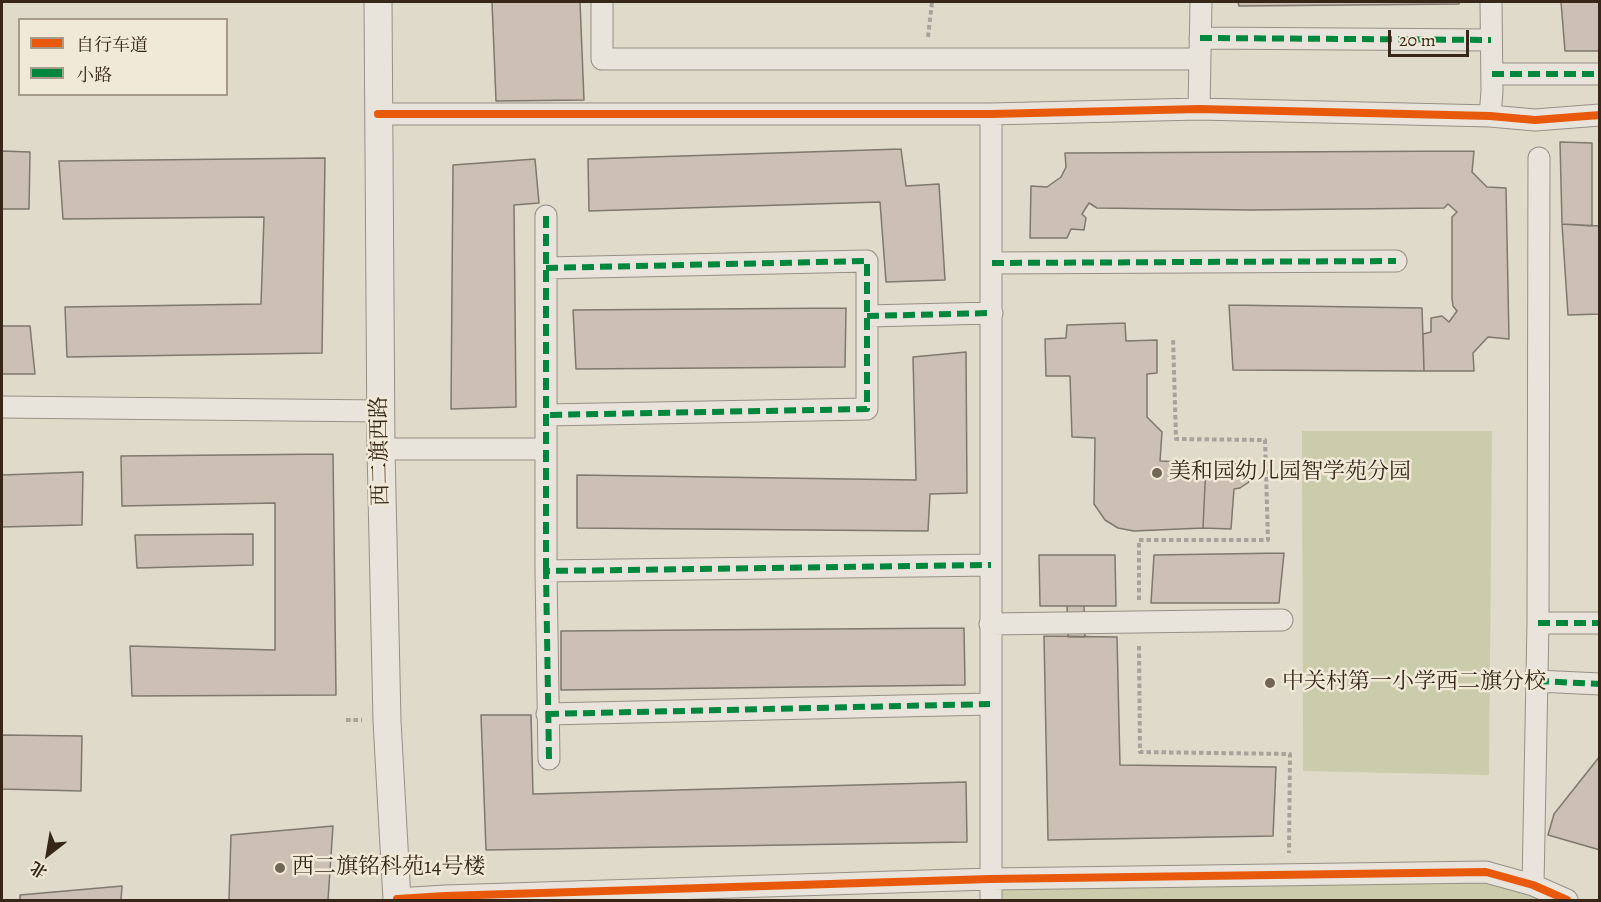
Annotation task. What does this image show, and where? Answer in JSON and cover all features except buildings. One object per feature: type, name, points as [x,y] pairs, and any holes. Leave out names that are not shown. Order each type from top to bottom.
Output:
[{"type":"street","name":"西二旗西路","points":[[378,2],[381,449],[387,721],[397,900]]},
{"type":"street","points":[[602,2],[602,59],[1200,59]]},
{"type":"street","points":[[1198,109],[1201,2]]},
{"type":"street","points":[[1490,116],[1491,2]]},
{"type":"street","points":[[1200,38],[1491,40]]},
{"type":"street","points":[[1492,75],[1599,74]]},
{"type":"street","points":[[378,114],[992,114],[1198,109],[1490,116],[1536,120],[1599,115]]},
{"type":"street","points":[[991,890],[992,114]]},
{"type":"street","points":[[1533,885],[1538,623],[1539,158]]},
{"type":"street","points":[[546,216],[546,571],[549,759]]},
{"type":"street","points":[[546,268],[867,261],[867,409],[546,416]]},
{"type":"street","points":[[992,263],[1396,261]]},
{"type":"street","points":[[867,316],[992,313]]},
{"type":"street","points":[[2,407],[381,411]]},
{"type":"street","points":[[381,449],[546,449]]},
{"type":"street","points":[[546,571],[991,565]]},
{"type":"street","points":[[990,624],[1282,620]]},
{"type":"street","points":[[1538,623],[1599,623]]},
{"type":"street","points":[[1537,681],[1599,684]]},
{"type":"street","points":[[547,714],[990,704]]},
{"type":"street","points":[[397,900],[445,896],[991,890],[1289,875],[1486,872],[1533,885],[1567,900]]},
{"type":"path","points":[[926,59],[932,2]]},
{"type":"path","points":[[1173,337],[1176,439],[1265,440],[1268,540],[1139,540],[1140,752],[1290,754],[1289,875]]},
{"type":"green space","points":[[1302,431],[1492,431],[1489,775],[1303,771]]},
{"type":"green space","points":[[1486,872],[1567,900],[991,900],[990,879]]},
{"type":"marked path","points":[[1200,38],[1491,40]]},
{"type":"marked path","points":[[1492,74],[1600,74]]},
{"type":"marked path","points":[[546,216],[546,571]]},
{"type":"marked path","points":[[546,268],[867,261],[867,409],[546,415]]},
{"type":"marked path","points":[[992,263],[1396,261]]},
{"type":"marked path","points":[[867,316],[992,313]]},
{"type":"marked path","points":[[549,759],[546,571],[991,565]]},
{"type":"marked path","points":[[1538,623],[1600,623]]},
{"type":"marked path","points":[[1537,681],[1600,684]]},
{"type":"marked path","points":[[547,714],[990,704]]},
{"type":"cycle path","points":[[378,114],[991,114],[1199,109],[1490,116],[1535,120],[1600,115]]},
{"type":"cycle path","points":[[397,899],[990,879],[1486,872],[1533,885],[1567,900]]},
{"type":"place","name":"美和园幼儿园智学苑分园","points":[[1157,473]]},
{"type":"place","name":"中关村第一小学西二旗分校","points":[[1270,683]]},
{"type":"place","name":"西二旗铭科苑14号楼","points":[[280,868]]}]
